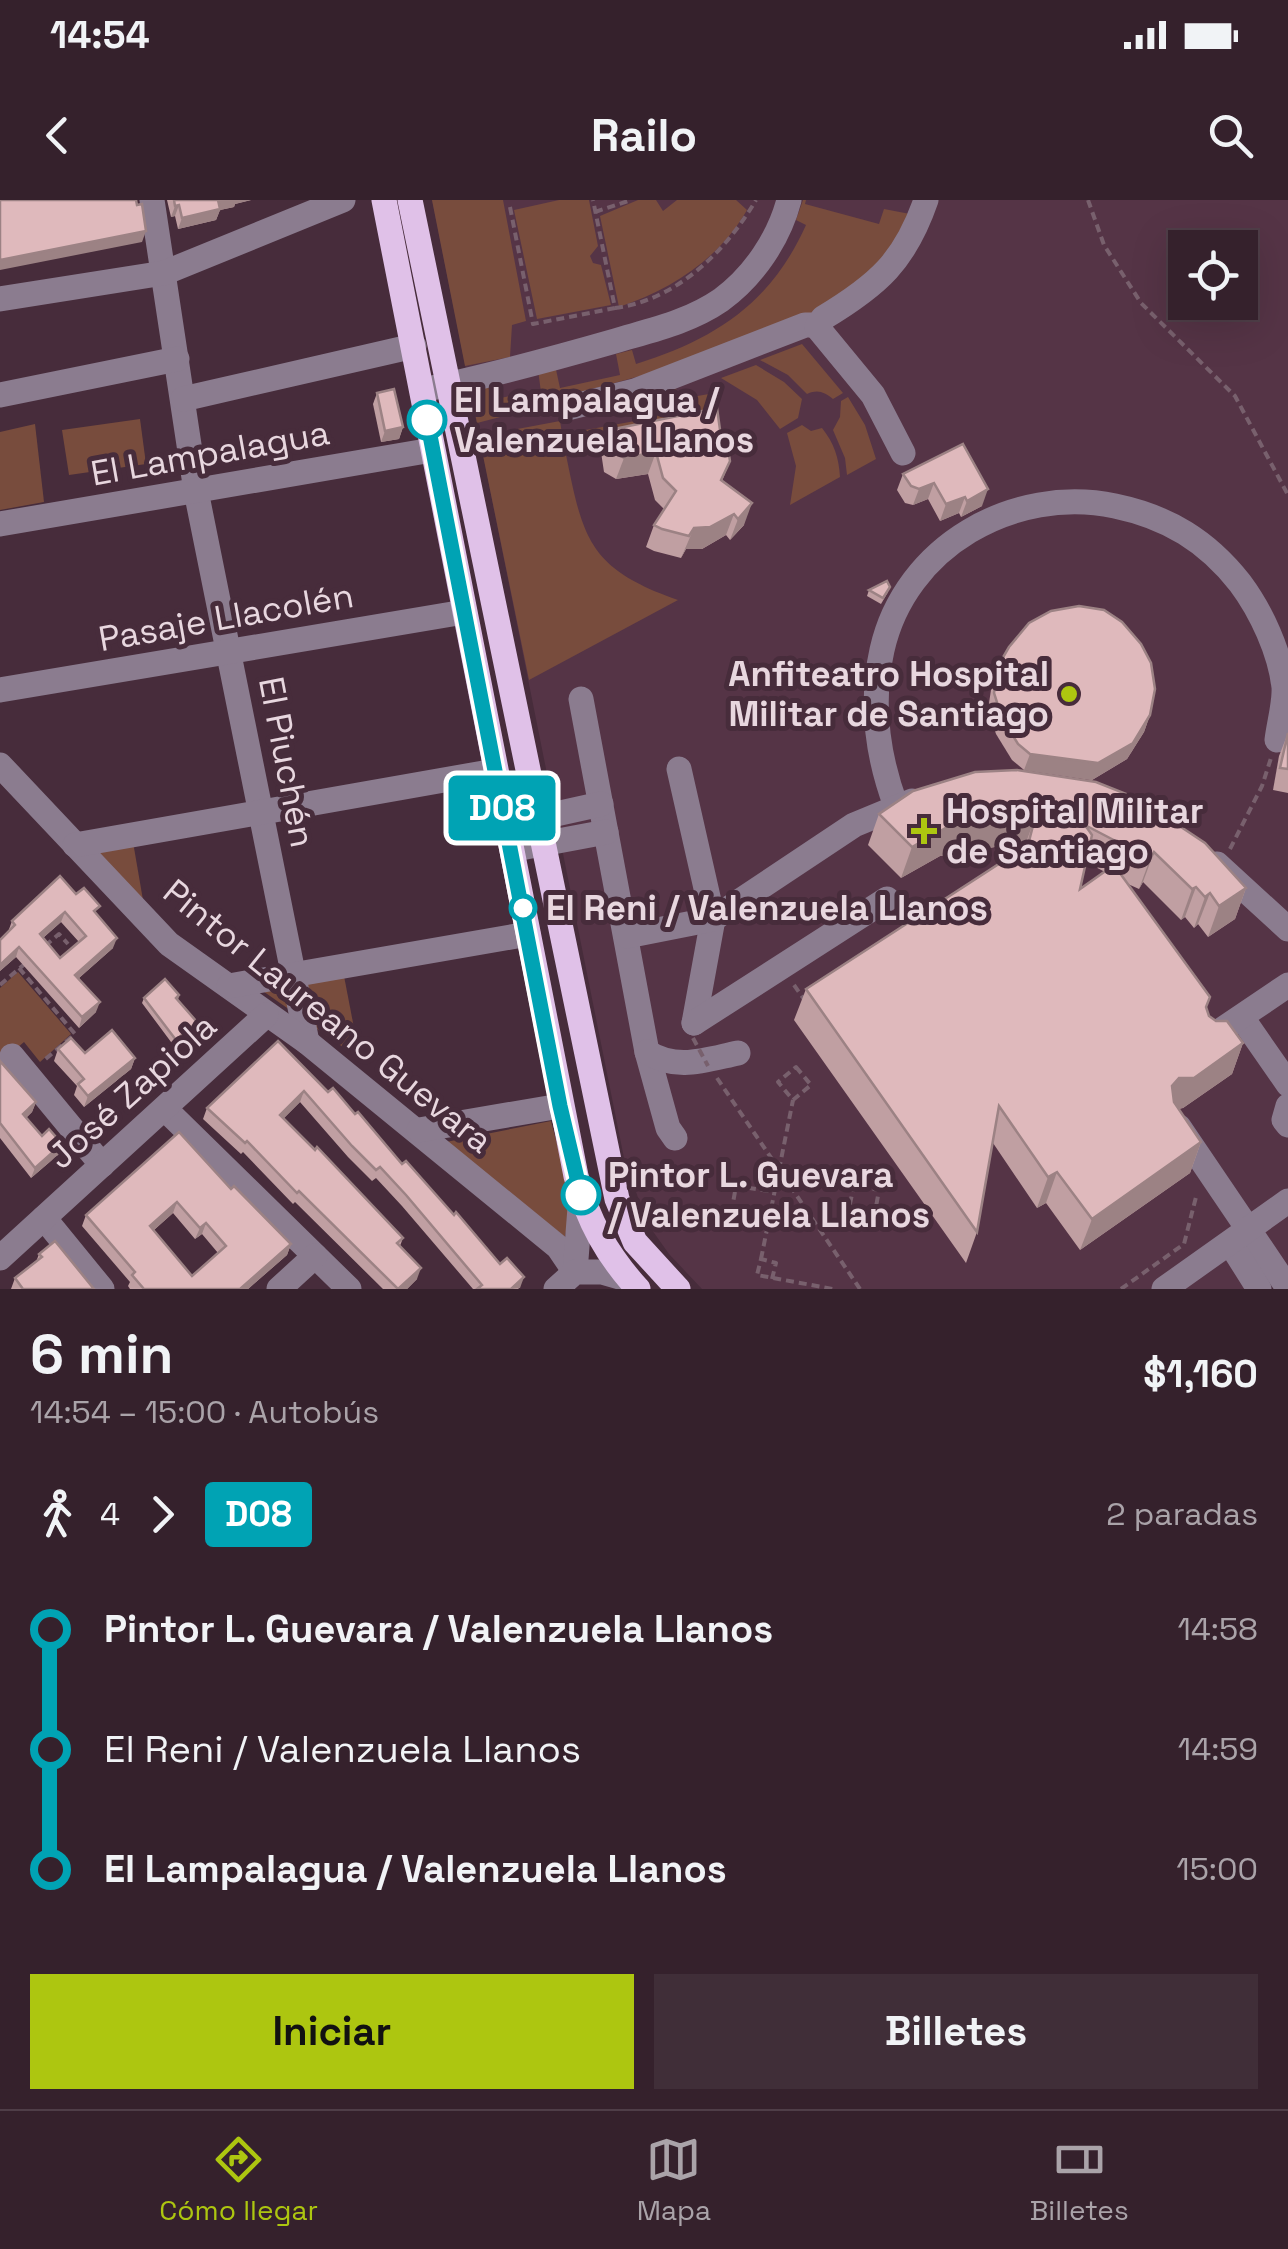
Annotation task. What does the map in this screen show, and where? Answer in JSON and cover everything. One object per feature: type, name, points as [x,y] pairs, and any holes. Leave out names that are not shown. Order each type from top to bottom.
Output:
[{"type":"main road","points":[[384,200],[414,346],[434,388],[432,450],[560,1106],[581,1195],[599,1238],[634,1284]]},
{"type":"main road","points":[[410,200],[434,388],[546,846],[592,1090],[617,1199],[635,1242],[678,1289]]},
{"type":"street","name":"El Piuchén","points":[[152,200],[196,491],[307,1042]]},
{"type":"street","points":[[0,299],[164,273],[343,200]]},
{"type":"street","points":[[434,388],[691,318],[724,298],[752,269],[772,243],[789,200]]},
{"type":"street","points":[[568,408],[635,391],[805,325],[817,325],[896,262],[914,233],[926,200]]},
{"type":"street","points":[[817,325],[873,395],[902,453]]},
{"type":"street","points":[[183,400],[414,346]]},
{"type":"street","points":[[0,395],[177,359]]},
{"type":"street","name":"El Lampalagua","points":[[0,524],[432,450]]},
{"type":"street","points":[[896,806],[878,752],[876,723],[879,666],[892,618],[919,575],[953,541],[1009,510],[1047,502],[1088,501],[1146,514],[1182,530],[1221,559],[1257,609],[1279,666],[1284,690],[1277,740]]},
{"type":"street","name":"Pasaje Llacolén","points":[[0,690],[464,612]]},
{"type":"street","points":[[581,699],[646,1052],[668,1128],[675,1138]]},
{"type":"street","name":"Pintor Laureano Guevara","points":[[0,765],[169,944],[307,1042],[558,1247],[565,1280]]},
{"type":"street","points":[[679,769],[713,919],[694,1023],[887,900]]},
{"type":"street","points":[[74,845],[495,771]]},
{"type":"street","points":[[627,936],[713,919],[854,825],[896,806],[942,792]]},
{"type":"street","points":[[507,830],[601,804]]},
{"type":"street","points":[[507,830],[526,847],[606,832]]},
{"type":"street","points":[[1195,850],[1221,867],[1288,929]]},
{"type":"street","points":[[229,986],[528,934]]},
{"type":"street","points":[[1211,1037],[1286,986]]},
{"type":"street","name":"José Zapiola","points":[[0,1258],[266,1015]]},
{"type":"street","points":[[1247,1025],[1288,1084]]},
{"type":"street","points":[[646,1052],[660,1060],[684,1065],[738,1053]]},
{"type":"street","points":[[20,1066],[102,1166]]},
{"type":"street","points":[[419,1130],[560,1106]]},
{"type":"street","points":[[1288,1106],[1284,1120],[1288,1125]]},
{"type":"street","points":[[165,1109],[349,1289]]},
{"type":"street","points":[[1176,1123],[1238,1228],[1288,1288]]},
{"type":"street","points":[[581,1195],[565,1280],[602,1272],[634,1284]]},
{"type":"street","points":[[1164,1289],[1238,1228],[1288,1202]]},
{"type":"street","points":[[44,1218],[102,1289]]},
{"type":"street","points":[[1238,1228],[1259,1289]]},
{"type":"street","points":[[279,1289],[315,1256]]},
{"type":"path","points":[[592,200],[615,308]]},
{"type":"path","points":[[595,212],[630,200]]},
{"type":"path","points":[[510,207],[532,324],[630,306],[661,294],[716,255],[739,229],[756,200]]},
{"type":"path","points":[[1088,200],[1104,246],[1141,303],[1234,396],[1288,496]]},
{"type":"path","points":[[1221,867],[1262,786],[1277,740]]},
{"type":"path","points":[[0,985],[59,934],[68,944]]},
{"type":"path","points":[[19,968],[75,1034],[20,1066]]},
{"type":"path","points":[[782,968],[808,1005]]},
{"type":"path","points":[[693,1038],[708,1066],[860,1289]]},
{"type":"path","points":[[793,1100],[778,1082],[796,1066],[811,1084],[793,1100],[757,1274],[833,1289]]},
{"type":"path","points":[[821,1232],[848,1213],[854,1185],[879,1190],[874,1218],[848,1213]]},
{"type":"path","points":[[769,1220],[731,1214],[736,1186],[775,1192]]},
{"type":"path","points":[[1121,1289],[1184,1244],[1198,1192]]},
{"type":"path","points":[[761,1259],[776,1263],[772,1279]]},
{"type":"shaded area","name":"Hospital Militar de Santiago","points":[[432,200],[1288,200],[1288,1265],[1252,1289],[702,1289],[647,1223],[624,1158]]},
{"type":"shaded area","points":[[432,200],[503,200],[526,321],[512,325],[510,357],[465,366]]},
{"type":"shaded area","points":[[559,200],[589,200],[598,246],[590,256],[593,263],[601,265],[611,305],[537,319],[514,210]]},
{"type":"shaded area","points":[[638,200],[656,200],[663,211],[677,200],[736,200],[747,210],[723,243],[692,270],[619,307],[600,216]]},
{"type":"shaded area","points":[[803,200],[805,204],[879,224],[884,209],[910,214],[887,259],[826,305],[795,322],[695,361],[563,397],[558,411],[551,404],[477,423],[469,384],[487,379],[491,400],[510,396],[512,399],[541,392],[538,370],[555,365],[560,388],[620,375],[616,354],[632,350],[636,364],[716,330],[758,297],[776,276],[806,225],[796,220]]},
{"type":"shaded area","points":[[802,344],[843,393],[833,399],[821,392],[807,394],[788,375],[760,360]]},
{"type":"shaded area","points":[[756,365],[802,399],[798,418],[780,429],[757,400],[721,378]]},
{"type":"shaded area","points":[[675,386],[680,399],[709,394],[698,430],[582,446],[580,431],[635,421],[644,397],[651,408],[676,401],[672,387]]},
{"type":"shaded area","points":[[848,397],[865,425],[876,459],[847,475],[845,458],[833,430],[840,417],[841,401]]},
{"type":"shaded area","points":[[140,419],[146,464],[69,475],[62,430]]},
{"type":"shaded area","points":[[560,421],[562,434],[572,433],[575,448],[565,450],[577,506],[594,546],[624,575],[678,600],[529,680],[479,436]]},
{"type":"shaded area","points":[[35,424],[44,502],[0,510],[0,432]]},
{"type":"shaded area","points":[[802,425],[811,431],[822,428],[835,451],[840,477],[790,505],[796,466],[787,433]]},
{"type":"shaded area","points":[[133,842],[143,900],[93,850]]},
{"type":"shaded area","points":[[18,972],[71,1034],[40,1062],[24,1042],[3,1060],[0,1057],[0,988]]},
{"type":"shaded area","points":[[344,976],[360,1059],[260,989]]},
{"type":"shaded area","points":[[551,1121],[572,1201],[565,1237],[446,1142]]},
{"type":"building","points":[[0,200],[136,200],[137,205],[142,204],[146,231],[0,260]]},
{"type":"building","points":[[174,200],[218,200],[220,209],[182,218]]},
{"type":"building","points":[[394,389],[403,427],[385,431],[377,393]]},
{"type":"building","points":[[717,408],[721,437],[730,461],[721,480],[752,503],[738,519],[734,514],[710,527],[694,528],[689,536],[662,529],[654,525],[676,491],[663,478],[656,452],[624,458],[612,450],[609,430]]},
{"type":"building","points":[[963,444],[988,489],[967,501],[965,497],[946,504],[934,483],[919,489],[911,486],[903,474]]},
{"type":"building","points":[[887,581],[890,587],[883,598],[869,590]]},
{"type":"building","name":"Anfiteatro Hospital Militar de Santiago","points":[[1079,606],[1104,610],[1122,622],[1151,663],[1155,689],[1150,715],[1133,743],[1098,763],[1030,754],[1018,744],[1002,718],[994,693],[998,666],[1029,623],[1051,611]]},
{"type":"building","points":[[1288,733],[1288,769],[1280,768]]},
{"type":"building","name":"Hospital Militar de Santiago","points":[[1017,770],[1096,782],[1139,799],[1205,843],[1246,888],[1219,906],[1210,893],[1205,897],[1196,887],[1192,889],[1154,852],[1150,859],[1085,825],[1092,835],[1080,889],[1114,865],[1210,997],[1206,1007],[1209,1016],[1227,1021],[1243,1043],[1194,1078],[1179,1078],[1172,1086],[1174,1102],[1201,1142],[1092,1219],[1057,1172],[1048,1177],[999,1106],[977,1232],[806,989],[1028,845],[1035,818],[1012,816],[951,825],[912,847],[879,814],[913,791],[975,772]]},
{"type":"building","points":[[60,876],[76,894],[84,888],[100,906],[94,911],[117,938],[75,975],[100,1002],[82,1017],[19,947],[0,965],[0,940],[15,925],[12,921]],"holes":[[[65,912],[86,936],[60,958],[40,934]]]},
{"type":"building","points":[[165,979],[197,1022],[176,1040],[144,998]]},
{"type":"building","points":[[112,1030],[135,1058],[88,1096],[78,1084],[84,1079],[58,1049],[71,1038],[85,1053]]},
{"type":"building","points":[[278,1041],[328,1092],[333,1088],[355,1114],[358,1112],[402,1164],[406,1161],[454,1215],[456,1212],[500,1264],[507,1258],[524,1277],[511,1289],[477,1289],[482,1285],[406,1195],[380,1167],[376,1170],[352,1146],[304,1091],[280,1115],[315,1150],[317,1147],[403,1238],[397,1243],[421,1268],[398,1289],[247,1141],[207,1108]]},
{"type":"building","points":[[0,1061],[36,1102],[23,1114],[42,1136],[49,1129],[62,1144],[35,1168],[0,1123]]},
{"type":"building","points":[[179,1132],[231,1189],[234,1186],[291,1244],[240,1289],[144,1289],[132,1275],[135,1272],[86,1215]],"holes":[[[177,1202],[200,1228],[206,1223],[226,1246],[192,1276],[150,1226]]]},
{"type":"building","points":[[55,1241],[94,1289],[23,1289],[15,1278]]},
{"type":"bus line","name":"D08","points":[[427,420],[560,1106],[581,1195]]},
{"type":"place","name":"El Lampalagua / Valenzuela Llanos","points":[[427,420]]},
{"type":"place","name":"Anfiteatro Hospital Militar de Santiago","points":[[1069,694]]},
{"type":"place","name":"Hospital Militar de Santiago","points":[[924,831]]},
{"type":"place","name":"El Reni / Valenzuela Llanos","points":[[523,908]]},
{"type":"place","name":"Pintor L. Guevara / Valenzuela Llanos","points":[[581,1195]]}]
